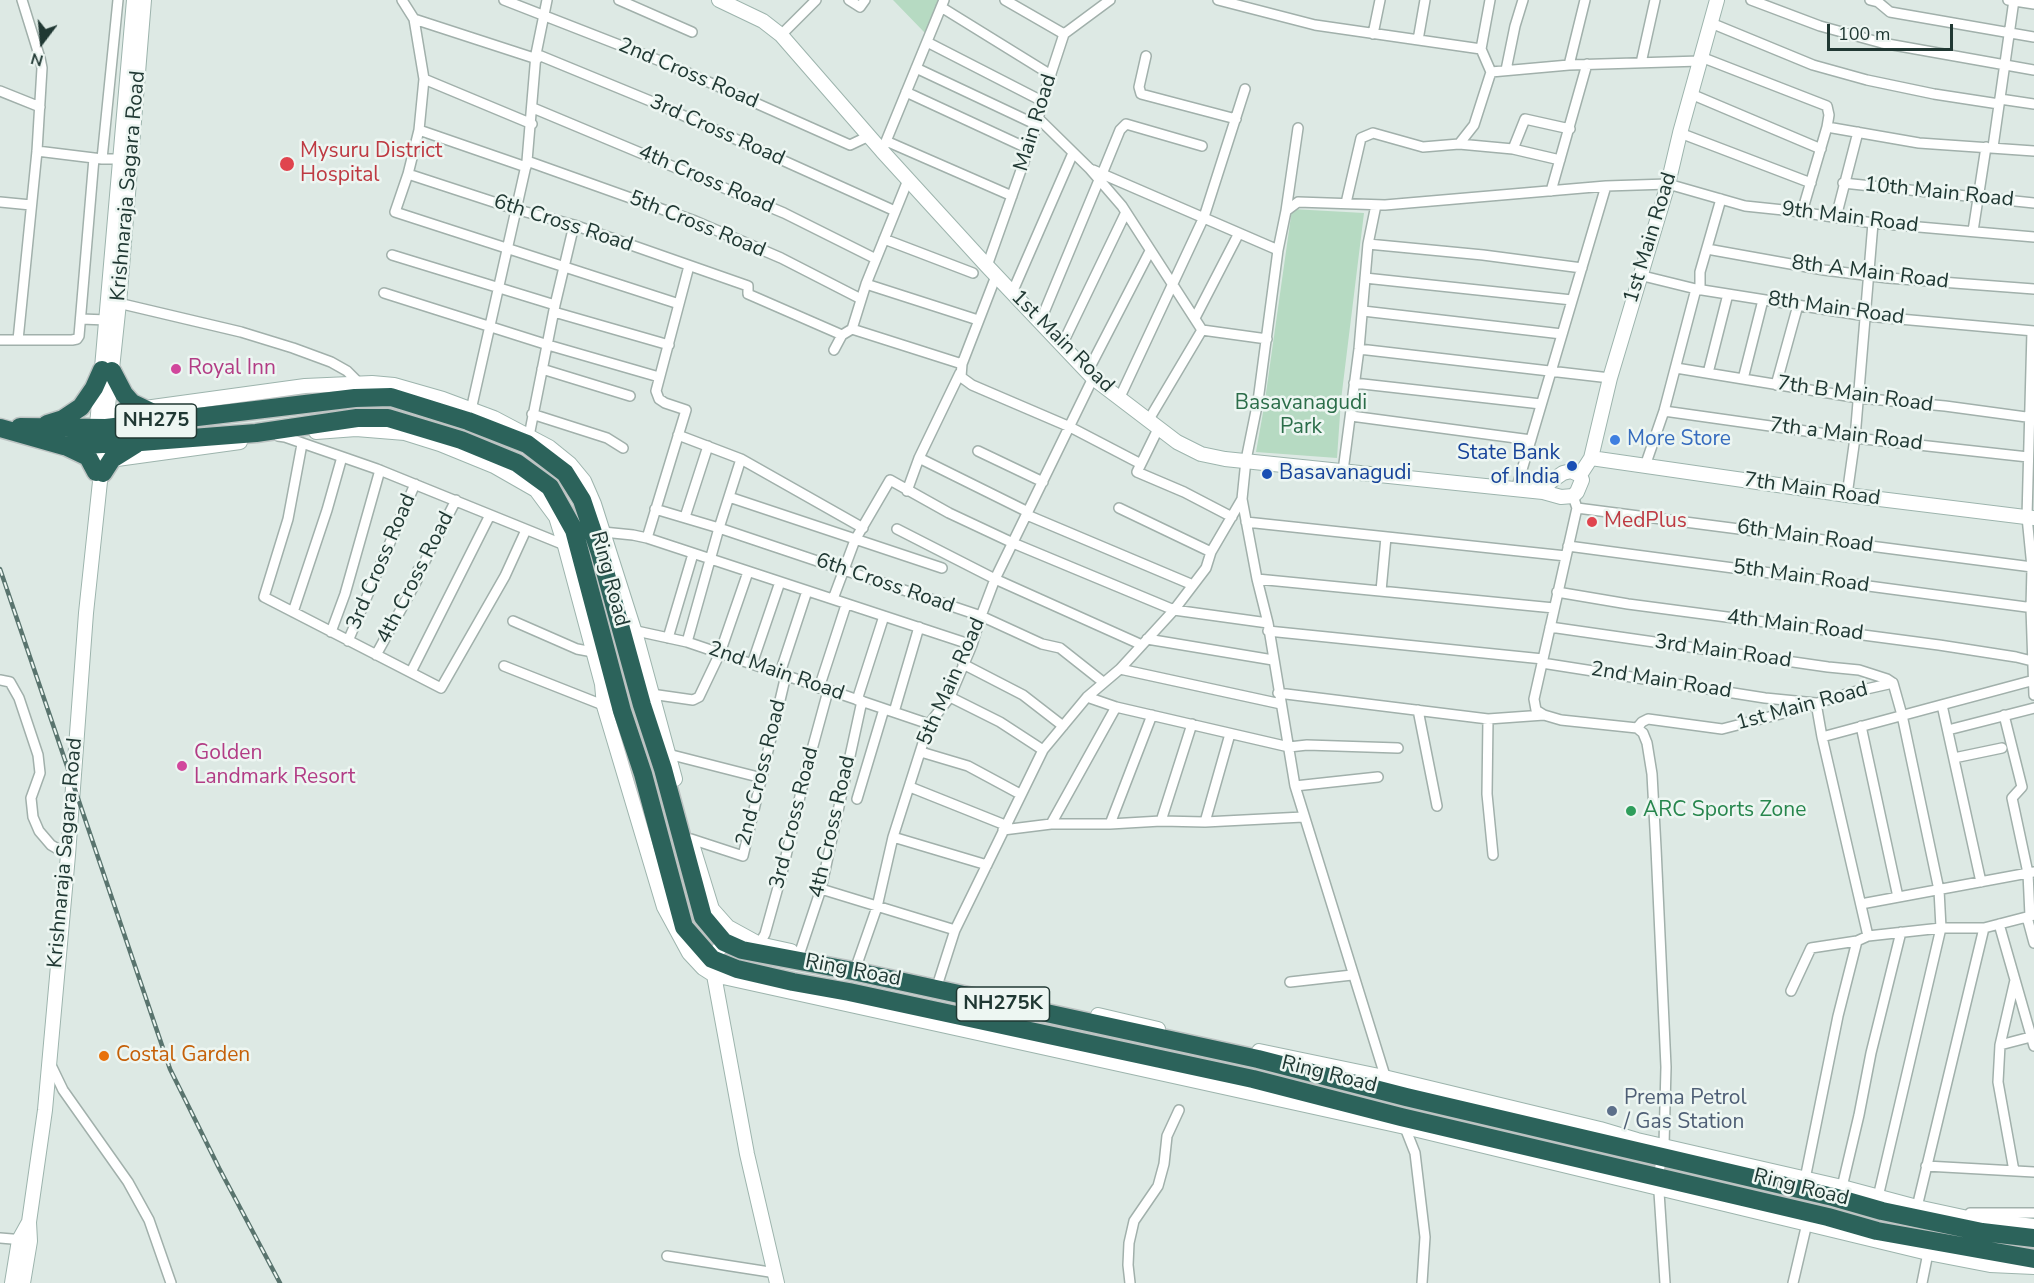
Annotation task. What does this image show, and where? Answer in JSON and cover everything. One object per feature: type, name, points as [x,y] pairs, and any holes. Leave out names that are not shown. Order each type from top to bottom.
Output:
[{"type":"highway","points":[[40,427],[63,418],[81,406],[107,371],[132,403],[172,419]]},
{"type":"highway","name":"Ring Road","points":[[101,454],[172,419],[355,398],[391,397],[468,421],[528,444],[565,473],[599,533],[608,582],[627,629],[642,705],[663,768],[703,917],[724,942],[742,950],[1258,1059],[1396,1094],[1663,1151],[1882,1210],[1982,1232],[2034,1238]]},
{"type":"highway","name":"Ring Road","points":[[0,427],[64,446],[101,454],[141,442],[256,433],[357,418],[388,418],[461,440],[517,463],[550,487],[574,530],[572,547],[587,584],[622,711],[644,774],[684,927],[713,967],[737,969],[1253,1079],[1403,1122],[1808,1219],[2034,1259]]},
{"type":"highway","name":"Ring Road","points":[[0,427],[40,427],[101,454]]},
{"type":"highway","points":[[64,446],[88,457],[101,454]]},
{"type":"highway","points":[[587,584],[608,582]]},
{"type":"street","points":[[18,340],[37,151],[42,68],[22,0]]},
{"type":"street","points":[[0,340],[77,339],[79,336],[118,0]]},
{"type":"street","name":"Krishnaraja Sagara Road","points":[[107,371],[107,320],[114,302],[120,159],[134,0]]},
{"type":"street","name":"Krishnaraja Sagara Road","points":[[12,1283],[29,1222],[45,1110],[107,371],[144,0]]},
{"type":"street","points":[[402,0],[414,19],[424,79],[419,130],[408,174],[395,212],[679,304]]},
{"type":"street","name":"2nd Cross Road","points":[[504,0],[668,64],[850,145],[869,136]]},
{"type":"street","points":[[471,410],[527,164],[537,57],[547,0]]},
{"type":"street","points":[[619,0],[692,32]]},
{"type":"street","name":"1st Main Road","points":[[718,0],[763,21],[781,35],[869,136],[884,146],[908,180],[1090,375],[1177,442],[1201,454],[1543,492],[1575,502],[1581,487],[1580,475],[1591,458],[1610,378],[1668,184],[1718,0]]},
{"type":"street","points":[[781,35],[816,0]]},
{"type":"street","points":[[849,0],[860,7],[865,0]]},
{"type":"street","points":[[1005,0],[1064,34],[1110,0]]},
{"type":"street","points":[[1218,0],[1315,25],[1481,50]]},
{"type":"street","points":[[1373,34],[1380,0]]},
{"type":"street","points":[[1419,40],[1425,0]]},
{"type":"street","points":[[1459,144],[1474,125],[1491,72],[1481,50],[1490,0]]},
{"type":"street","points":[[1506,70],[1523,0]]},
{"type":"street","points":[[1569,65],[1585,0]]},
{"type":"street","points":[[1641,63],[1655,0]]},
{"type":"street","points":[[1751,0],[1820,26],[1882,43],[2034,70]]},
{"type":"street","points":[[1870,0],[1890,12],[2034,37]]},
{"type":"street","points":[[1973,231],[1999,101],[2012,1],[2034,4]]},
{"type":"street","points":[[1012,196],[884,146],[942,4],[1051,75]]},
{"type":"street","name":"3rd Cross Road","points":[[414,19],[537,57],[660,105],[895,211]]},
{"type":"street","points":[[1711,23],[1813,65],[1835,71],[1934,94],[2034,104]]},
{"type":"street","name":"Main Road","points":[[907,491],[919,458],[961,368],[978,320],[1012,196],[1038,122],[1042,101],[1064,34]]},
{"type":"street","points":[[927,42],[1042,101]]},
{"type":"street","points":[[1146,56],[1139,87],[1141,94],[1236,119]]},
{"type":"street","points":[[1491,72],[1569,65],[1701,59],[1827,106],[1829,116],[1827,127],[1802,212]]},
{"type":"street","points":[[1551,191],[1587,64]]},
{"type":"street","points":[[916,68],[1038,122],[1100,177],[1126,212],[1203,330],[1267,339]]},
{"type":"street","points":[[424,79],[532,124]]},
{"type":"street","points":[[1119,399],[1204,217],[1245,89]]},
{"type":"street","points":[[0,91],[40,107]]},
{"type":"street","points":[[906,92],[1029,149]]},
{"type":"street","points":[[1691,94],[1821,149]]},
{"type":"street","name":"4th Cross Road","points":[[533,108],[784,213],[876,259]]},
{"type":"street","points":[[1513,149],[1525,119],[1569,129]]},
{"type":"street","points":[[1040,322],[1120,130],[1126,124],[1202,146]]},
{"type":"street","points":[[1827,127],[1919,143],[2034,151]]},
{"type":"street","points":[[1298,128],[1278,250],[1258,401],[1246,460],[1242,499],[1268,627],[1295,786],[1384,1077],[1396,1094]]},
{"type":"street","name":"5th Cross Road","points":[[419,130],[695,221],[781,258],[861,299]]},
{"type":"street","points":[[1836,217],[1858,132]]},
{"type":"street","points":[[1346,203],[1361,138],[1373,133],[1423,147],[1459,144],[1513,149],[1560,160]]},
{"type":"street","points":[[1680,133],[1811,183]]},
{"type":"street","points":[[37,151],[98,159],[120,159]]},
{"type":"street","points":[[1012,293],[1073,153]]},
{"type":"street","name":"6th Cross Road","points":[[408,174],[515,209],[574,225],[748,285],[748,294],[842,334]]},
{"type":"street","points":[[1100,177],[1204,217],[1278,250]]},
{"type":"street","points":[[852,329],[866,284],[908,180]]},
{"type":"street","name":"10th Main Road","points":[[1843,183],[2034,203]]},
{"type":"street","name":"9th Main Road","points":[[1286,211],[1298,202],[1376,205],[1606,186],[1668,184],[1745,206],[1873,223],[2034,237]]},
{"type":"street","points":[[1516,490],[1606,186]]},
{"type":"street","points":[[1645,466],[1664,411],[1721,199]]},
{"type":"street","points":[[0,202],[32,205]]},
{"type":"street","points":[[1343,471],[1359,349],[1368,244],[1376,205]]},
{"type":"street","points":[[1062,345],[1126,212]]},
{"type":"street","points":[[1847,495],[1856,438],[1873,223]]},
{"type":"street","points":[[529,436],[574,225]]},
{"type":"street","points":[[1195,318],[1239,233]]},
{"type":"street","points":[[884,240],[973,273]]},
{"type":"street","points":[[1368,244],[1483,255],[1582,268]]},
{"type":"street","name":"8th A Main Road","points":[[1707,249],[1869,276],[2034,289]]},
{"type":"street","name":"5th Main Road","points":[[857,964],[878,907],[893,837],[929,724],[950,697],[972,645],[995,579],[1070,427],[1090,375],[1150,251]]},
{"type":"street","points":[[392,255],[669,345]]},
{"type":"street","points":[[647,538],[686,410],[665,403],[659,399],[656,391],[689,266]]},
{"type":"street","name":"8th Main Road","points":[[1639,275],[1698,290],[1866,316],[2033,331]]},
{"type":"street","points":[[1365,278],[1572,300]]},
{"type":"street","points":[[866,284],[978,320]]},
{"type":"street","points":[[384,293],[548,345],[659,377]]},
{"type":"street","points":[[1708,373],[1728,294]]},
{"type":"street","points":[[1743,379],[1763,300]]},
{"type":"street","points":[[114,302],[230,329],[282,344],[331,362],[346,371],[359,383]]},
{"type":"street","points":[[1776,385],[1798,305]]},
{"type":"street","points":[[1363,311],[1562,334]]},
{"type":"street","points":[[81,319],[107,320]]},
{"type":"street","points":[[834,350],[842,334],[852,329],[961,368],[961,377],[972,385],[1070,427],[1141,464]]},
{"type":"street","points":[[1203,330],[1153,425],[1137,472],[1184,492],[1232,517]]},
{"type":"street","points":[[2033,331],[2030,461],[2034,695]]},
{"type":"street","points":[[1359,349],[1610,378]]},
{"type":"street","name":"7th B Main Road","points":[[1676,368],[1859,399],[1945,406],[2031,418]]},
{"type":"street","points":[[542,369],[630,396]]},
{"type":"street","points":[[143,408],[305,386],[359,383],[394,386],[443,399],[494,418],[549,447],[570,464],[584,481],[594,504],[599,533],[627,629],[651,694],[712,909],[728,927],[759,944],[1384,1077],[1663,1151],[1842,1187],[1917,1207],[1987,1221],[2034,1226]]},
{"type":"street","points":[[1354,383],[1541,404]]},
{"type":"street","name":"7th a Main Road","points":[[1664,411],[2030,461]]},
{"type":"street","points":[[532,414],[607,438],[623,448]]},
{"type":"street","points":[[1351,416],[1531,440]]},
{"type":"street","points":[[101,454],[320,431],[356,429],[405,433],[441,444],[494,466],[536,490],[556,517],[572,547],[593,652],[602,684],[604,706],[664,907],[689,953],[703,968],[713,967]]},
{"type":"street","points":[[256,433],[285,436],[302,444],[380,470],[572,547]]},
{"type":"street","points":[[678,435],[741,459],[863,528],[855,540],[833,599]]},
{"type":"street","points":[[302,444],[288,519],[264,597],[441,688],[505,576],[526,530]]},
{"type":"street","points":[[685,518],[708,446]]},
{"type":"street","points":[[978,451],[1042,482]]},
{"type":"street","points":[[292,612],[327,510],[342,457]]},
{"type":"street","points":[[919,458],[1027,514],[1193,585]]},
{"type":"street","name":"7th Main Road","points":[[1591,458],[1847,495],[2031,517]]},
{"type":"street","points":[[687,642],[741,459]]},
{"type":"street","points":[[331,632],[351,573],[380,470]]},
{"type":"street","points":[[1543,492],[1550,482],[1563,473],[1571,471],[1580,475]]},
{"type":"street","name":"2nd Main Road","points":[[863,528],[890,480],[907,491],[1013,543],[1174,610],[1268,627],[1542,661],[1765,698],[1816,703]]},
{"type":"street","name":"3rd Cross Road","points":[[348,641],[416,484]]},
{"type":"street","points":[[729,497],[942,568]]},
{"type":"street","points":[[938,982],[955,930],[1042,750],[1088,697],[1120,669],[1174,610],[1206,568],[1211,552],[1242,499]]},
{"type":"street","name":"4th Cross Road","points":[[376,655],[417,580],[418,570],[422,567],[456,500]]},
{"type":"street","points":[[1544,715],[1536,710],[1534,699],[1567,551],[1575,502]]},
{"type":"street","name":"6th Main Road","points":[[1575,502],[2032,567]]},
{"type":"street","points":[[1119,508],[1211,552]]},
{"type":"street","name":"6th Cross Road","points":[[655,509],[719,528],[981,616],[1042,644],[1060,648],[1103,682]]},
{"type":"street","points":[[411,672],[490,515]]},
{"type":"street","points":[[1245,522],[1386,537],[1567,551]]},
{"type":"street","points":[[897,528],[995,579],[1144,642],[1273,660]]},
{"type":"street","points":[[599,533],[647,538],[972,645]]},
{"type":"street","points":[[1381,591],[1386,537]]},
{"type":"street","name":"5th Main Road","points":[[1567,551],[2032,608]]},
{"type":"street","points":[[668,638],[693,554]]},
{"type":"street","points":[[651,694],[693,700],[699,697],[720,653],[748,572]]},
{"type":"street","points":[[1257,579],[1554,608]]},
{"type":"street","points":[[752,664],[780,582]]},
{"type":"street","name":"2nd Cross Road","points":[[691,839],[743,856],[762,778],[783,674],[807,591]]},
{"type":"street","name":"4th Main Road","points":[[1557,592],[1640,606],[1939,645],[2016,657],[2032,662]]},
{"type":"street","name":"3rd Cross Road","points":[[759,944],[765,934],[783,873],[824,689],[846,605]]},
{"type":"street","name":"4th Cross Road","points":[[800,952],[821,889],[860,700],[884,616]]},
{"type":"street","points":[[513,621],[577,649],[593,652]]},
{"type":"street","points":[[894,712],[919,627]]},
{"type":"street","name":"3rd Main Road","points":[[1550,627],[1859,670],[1893,683]]},
{"type":"street","name":"2nd Main Road","points":[[627,629],[687,642],[929,724]]},
{"type":"street","points":[[963,664],[1023,695],[1063,726]]},
{"type":"street","points":[[504,666],[622,711]]},
{"type":"street","points":[[1120,669],[1281,704]]},
{"type":"street","points":[[0,680],[10,682],[19,698],[38,755],[40,773],[31,798],[33,817],[39,831],[51,844],[68,855]]},
{"type":"street","points":[[1822,737],[2033,680]]},
{"type":"street","name":"1st Main Road","points":[[1278,693],[1488,718],[1544,715],[1561,720],[1637,728],[1648,719],[1722,729],[1852,692],[1893,683],[1902,715],[1939,890],[1941,928],[1878,1197]]},
{"type":"street","points":[[950,697],[1000,722],[1042,750]]},
{"type":"street","points":[[1088,697],[1116,707],[1289,747],[1307,745],[1398,748]]},
{"type":"street","points":[[1816,703],[1868,936]]},
{"type":"street","points":[[1942,705],[1981,882]]},
{"type":"street","points":[[1051,824],[1116,707]]},
{"type":"street","points":[[1948,730],[2034,708]]},
{"type":"street","points":[[857,799],[884,709]]},
{"type":"street","points":[[1418,710],[1437,806]]},
{"type":"street","points":[[1110,824],[1152,715]]},
{"type":"street","points":[[2004,715],[2022,787]]},
{"type":"street","points":[[1488,718],[1487,794],[1493,855]]},
{"type":"street","points":[[1161,821],[1192,724]]},
{"type":"street","points":[[1861,726],[1898,897]]},
{"type":"street","points":[[1637,728],[1643,733],[1647,743],[1652,774],[1656,837],[1666,1066],[1663,1151],[1659,1183],[1665,1283]]},
{"type":"street","points":[[1204,822],[1230,734]]},
{"type":"street","points":[[1954,758],[2002,748]]},
{"type":"street","points":[[921,752],[968,766],[1020,794]]},
{"type":"street","points":[[668,754],[762,778]]},
{"type":"street","points":[[1295,786],[1378,777]]},
{"type":"street","points":[[910,787],[1004,828],[1051,824],[1204,822],[1304,817]]},
{"type":"street","points":[[2022,787],[2034,788]]},
{"type":"street","points":[[2022,787],[2012,798],[2022,846],[2031,872],[2030,916],[2034,943]]},
{"type":"street","points":[[893,837],[987,865]]},
{"type":"street","points":[[2022,846],[2034,843]]},
{"type":"street","points":[[1861,904],[2031,872]]},
{"type":"street","points":[[821,889],[955,930]]},
{"type":"street","points":[[1791,991],[1811,948],[1857,941],[1868,936],[1901,932],[1941,928],[1984,928],[2030,916]]},
{"type":"street","points":[[1999,924],[2034,1046]]},
{"type":"street","points":[[1917,1207],[1984,928]]},
{"type":"street","points":[[1842,1187],[1871,1053],[1901,932]]},
{"type":"street","points":[[1805,1179],[1838,1016],[1857,941]]},
{"type":"street","points":[[667,1256],[777,1278],[747,1154],[713,967],[724,942]]},
{"type":"street","points":[[1290,982],[1352,975]]},
{"type":"street","points":[[2014,1171],[1998,1082],[2000,1045],[2015,980]]},
{"type":"street","points":[[2000,1045],[2032,1036]]},
{"type":"street","points":[[48,1059],[63,1090],[128,1182],[149,1220],[171,1283]]},
{"type":"street","points":[[1130,1283],[1129,1243],[1134,1221],[1158,1186],[1164,1164],[1167,1136],[1179,1110]]},
{"type":"street","points":[[1403,1122],[1415,1153],[1425,1237],[1422,1283]]},
{"type":"street","points":[[1926,1166],[2034,1172]]},
{"type":"street","points":[[1942,1212],[2034,1213]]},
{"type":"street","points":[[1793,1283],[1808,1219],[1928,1253],[1990,1265],[2034,1268]]},
{"type":"street","points":[[0,1238],[25,1240]]},
{"type":"street","name":"Krishnaraja Sagara Road","points":[[23,1283],[25,1240]]},
{"type":"street","points":[[1922,1283],[1928,1253]]},
{"type":"green space","points":[[893,0],[938,0],[925,33]]},
{"type":"green space","name":"Basavanagudi Park","points":[[1292,209],[1364,213],[1341,400],[1337,458],[1256,452]]},
{"type":"railway","points":[[0,569],[170,1069],[280,1283]]},
{"type":"place","name":"Mysuru District Hospital","points":[[287,164]]},
{"type":"place","name":"Royal Inn","points":[[176,369]]},
{"type":"place","name":"More Store","points":[[1615,440]]},
{"type":"place","name":"State Bank of India","points":[[1572,466]]},
{"type":"place","name":"Basavanagudi","points":[[1267,474]]},
{"type":"place","name":"MedPlus","points":[[1592,522]]},
{"type":"place","name":"Golden Landmark Resort","points":[[182,766]]},
{"type":"place","name":"ARC Sports Zone","points":[[1631,811]]},
{"type":"place","name":"Costal Garden","points":[[104,1056]]},
{"type":"place","name":"Prema Petrol / Gas Station","points":[[1612,1111]]}]
